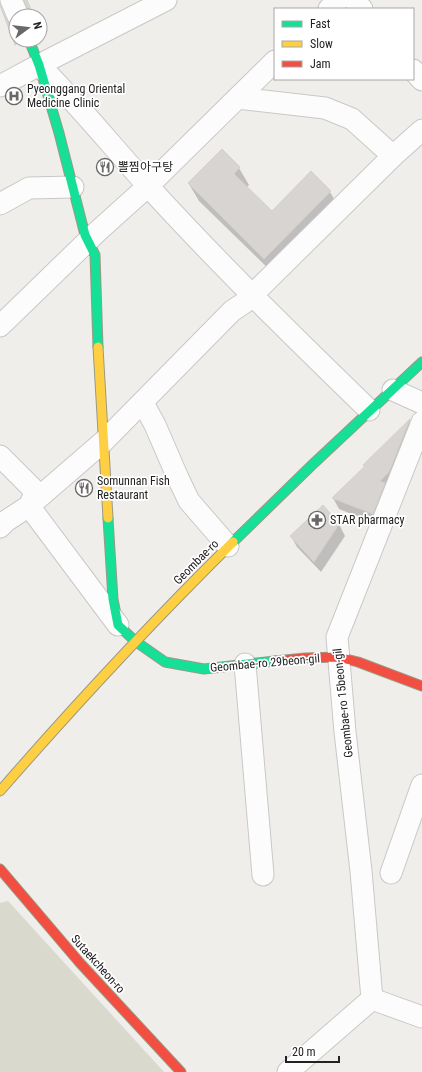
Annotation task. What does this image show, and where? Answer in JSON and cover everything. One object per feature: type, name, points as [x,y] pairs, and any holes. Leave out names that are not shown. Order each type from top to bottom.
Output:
[{"type":"street","points":[[0,86],[166,0]]},
{"type":"street","points":[[330,8],[338,0]]},
{"type":"street","points":[[354,0],[361,8]]},
{"type":"street","points":[[33,48],[40,65],[85,235],[95,255],[96,320],[103,442],[113,599],[118,625]]},
{"type":"street","points":[[0,326],[88,240],[148,186],[274,62]]},
{"type":"street","points":[[40,65],[70,96],[148,186],[252,295],[369,410]]},
{"type":"street","points":[[414,71],[422,80]]},
{"type":"street","points":[[237,98],[325,108],[352,119],[393,156]]},
{"type":"street","points":[[0,527],[6,521],[29,506],[103,442],[232,311],[252,295],[393,156],[422,130]]},
{"type":"street","points":[[0,204],[29,188],[73,187]]},
{"type":"street","name":"Geombae-ro","points":[[0,791],[135,640],[228,546],[369,410],[393,390],[422,362]]},
{"type":"street","points":[[393,390],[422,403]]},
{"type":"street","points":[[143,403],[155,425],[189,501],[228,546]]},
{"type":"street","name":"Geombae-ro 15beon-gil","points":[[372,999],[361,871],[337,637],[422,422]]},
{"type":"street","points":[[0,456],[36,492],[29,506]]},
{"type":"street","points":[[29,506],[118,625]]},
{"type":"street","name":"Geombae-ro 29beon-gil","points":[[118,625],[135,640],[165,662],[204,669],[305,658],[338,657],[358,662],[422,686]]},
{"type":"street","points":[[245,664],[262,875]]},
{"type":"street","points":[[391,873],[422,786]]},
{"type":"street","name":"Sutaekcheon-ro","points":[[0,869],[80,963],[181,1072]]},
{"type":"street","points":[[288,1072],[372,999],[422,1017]]},
{"type":"shaded area","points":[[8,901],[164,1072],[0,1072],[0,903]]},
{"type":"building","points":[[24,0],[27,0],[30,8],[27,8]]},
{"type":"building","points":[[0,5],[8,22],[8,26]]},
{"type":"building","points":[[222,149],[240,167],[234,174],[272,211],[311,171],[331,191],[264,259],[188,183]]},
{"type":"building","points":[[410,419],[389,472],[380,481],[385,483],[373,514],[332,498],[365,466],[363,465]]},
{"type":"building","points":[[323,505],[339,524],[314,562],[290,536]]},
{"type":"traffic: fast","points":[[32,48],[39,65],[59,133],[85,235],[95,255],[98,347]]},
{"type":"traffic: fast","points":[[233,542],[312,465],[422,362]]},
{"type":"traffic: fast","points":[[108,518],[113,599],[118,625],[135,641],[165,662],[204,669],[275,661]]},
{"type":"traffic: slow","points":[[98,347],[108,518]]},
{"type":"traffic: slow","points":[[0,791],[114,664],[233,542]]},
{"type":"traffic: jam","points":[[275,661],[338,657],[358,662],[422,686]]},
{"type":"traffic: jam","points":[[0,869],[80,963],[181,1072]]},
{"type":"place","name":"Pyeonggang Oriental Medicine Clinic","points":[[14,96]]},
{"type":"place","name":"뽈찜아구탕","points":[[105,167]]},
{"type":"place","name":"Somunnan Fish Restaurant","points":[[84,488]]},
{"type":"place","name":"STAR pharmacy","points":[[317,520]]}]
